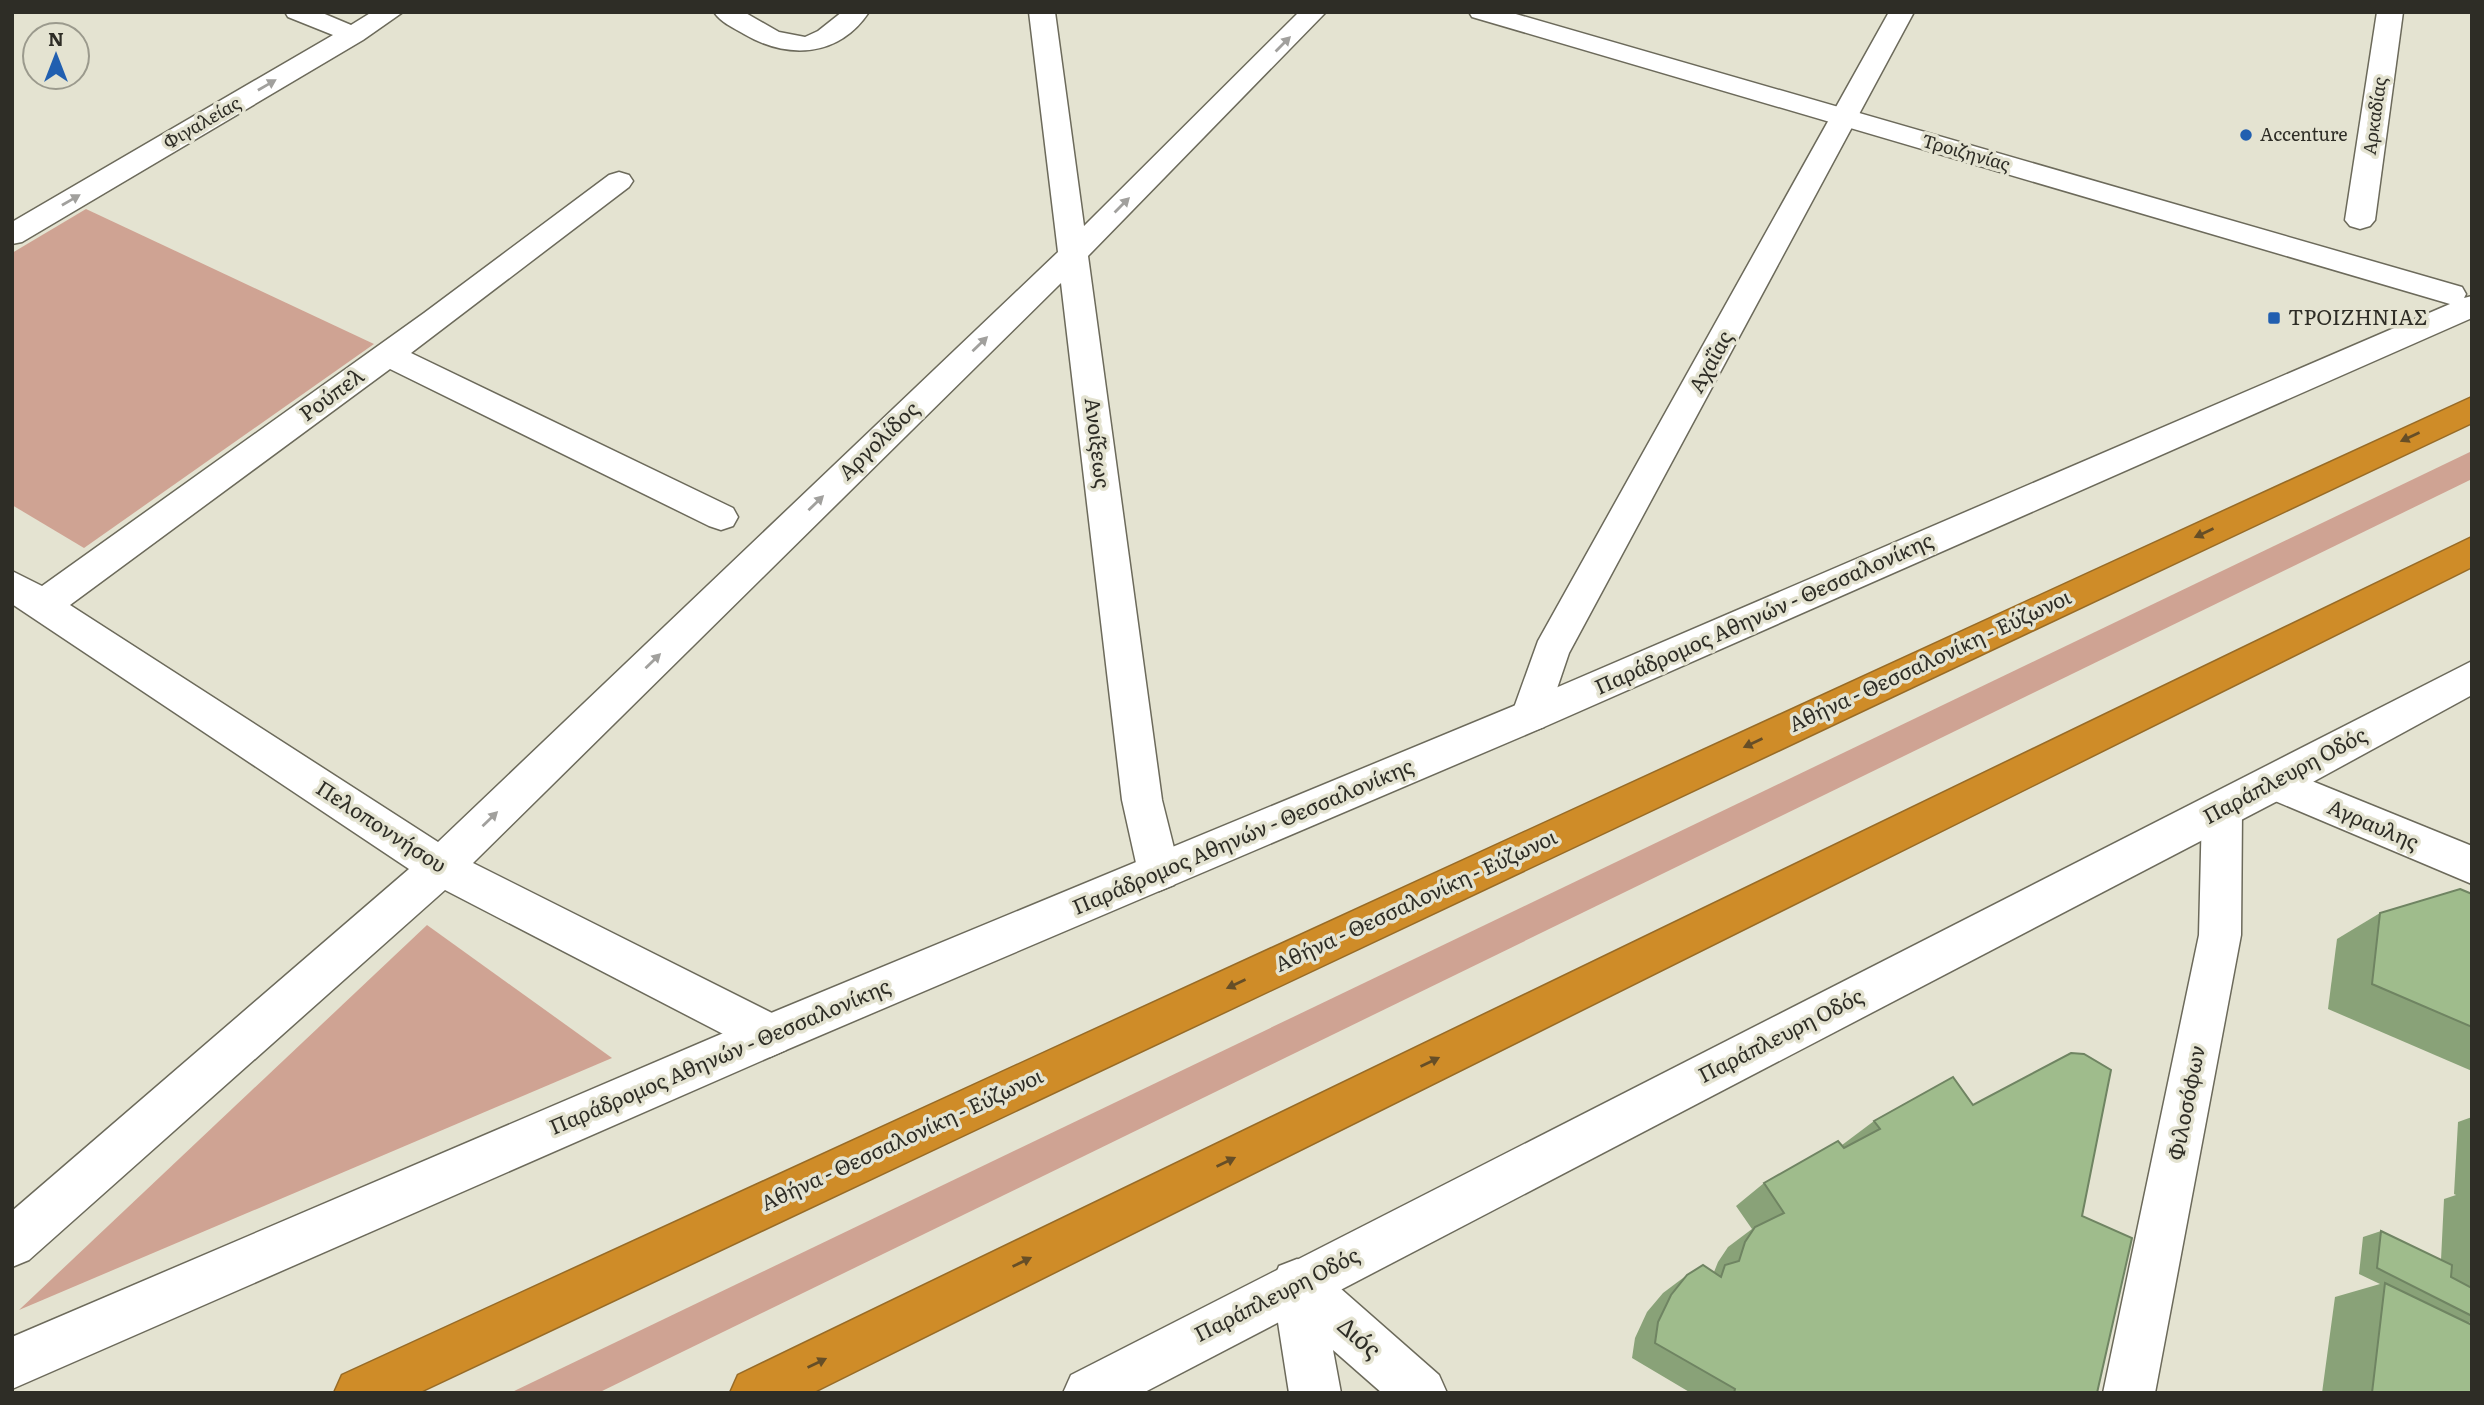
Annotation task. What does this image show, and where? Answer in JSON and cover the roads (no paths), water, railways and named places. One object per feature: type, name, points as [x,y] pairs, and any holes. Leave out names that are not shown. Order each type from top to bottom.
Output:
[{"type":"highway","name":"Αθήνα - Θεσσαλονίκη - Εύζωνοι","points":[[360,1393],[2472,409]]},
{"type":"highway","points":[[756,1393],[2472,551]]},
{"type":"street","points":[[297,12],[354,34]]},
{"type":"street","name":"Φιγαλείας","points":[[12,234],[391,12]]},
{"type":"street","points":[[726,12],[784,44],[803,47],[820,42],[857,12]]},
{"type":"street","name":"Ανοίξεως","points":[[1042,12],[1142,800],[1159,872]]},
{"type":"street","name":"Αργολίδος","points":[[12,1243],[441,867],[1073,253],[1314,12]]},
{"type":"street","name":"Τροιζηνίας","points":[[1481,12],[2461,300]]},
{"type":"street","name":"Αχαΐας","points":[[1530,716],[1551,652],[1902,12]]},
{"type":"street","name":"Αρκαδίας","points":[[2360,220],[2390,12]]},
{"type":"street","name":"Ρούπελ","points":[[28,595],[388,355],[618,181]]},
{"type":"street","name":"Παράδρομος Αθηνών - Θεσσαλονίκης","points":[[12,1363],[770,1035],[1530,716],[2461,300]]},
{"type":"street","points":[[388,355],[721,517]]},
{"type":"street","name":"Πελοποννήσου","points":[[28,595],[441,867],[770,1035]]},
{"type":"street","name":"Παράπλευρη Οδός","points":[[1089,1393],[2275,783],[2472,676]]},
{"type":"street","name":"Αγραυλης","points":[[2275,783],[2472,865]]},
{"type":"street","name":"Φιλοσόφων","points":[[2129,1393],[2220,935],[2222,810]]},
{"type":"street","points":[[1297,1284],[1315,1393]]},
{"type":"street","name":"Διός","points":[[1297,1284],[1421,1393]]},
{"type":"place","name":"Accenture","points":[[2246,135]]},
{"type":"place","name":"ΤΡΟΙΖΗΝΙΑΣ","points":[[2274,318]]}]
